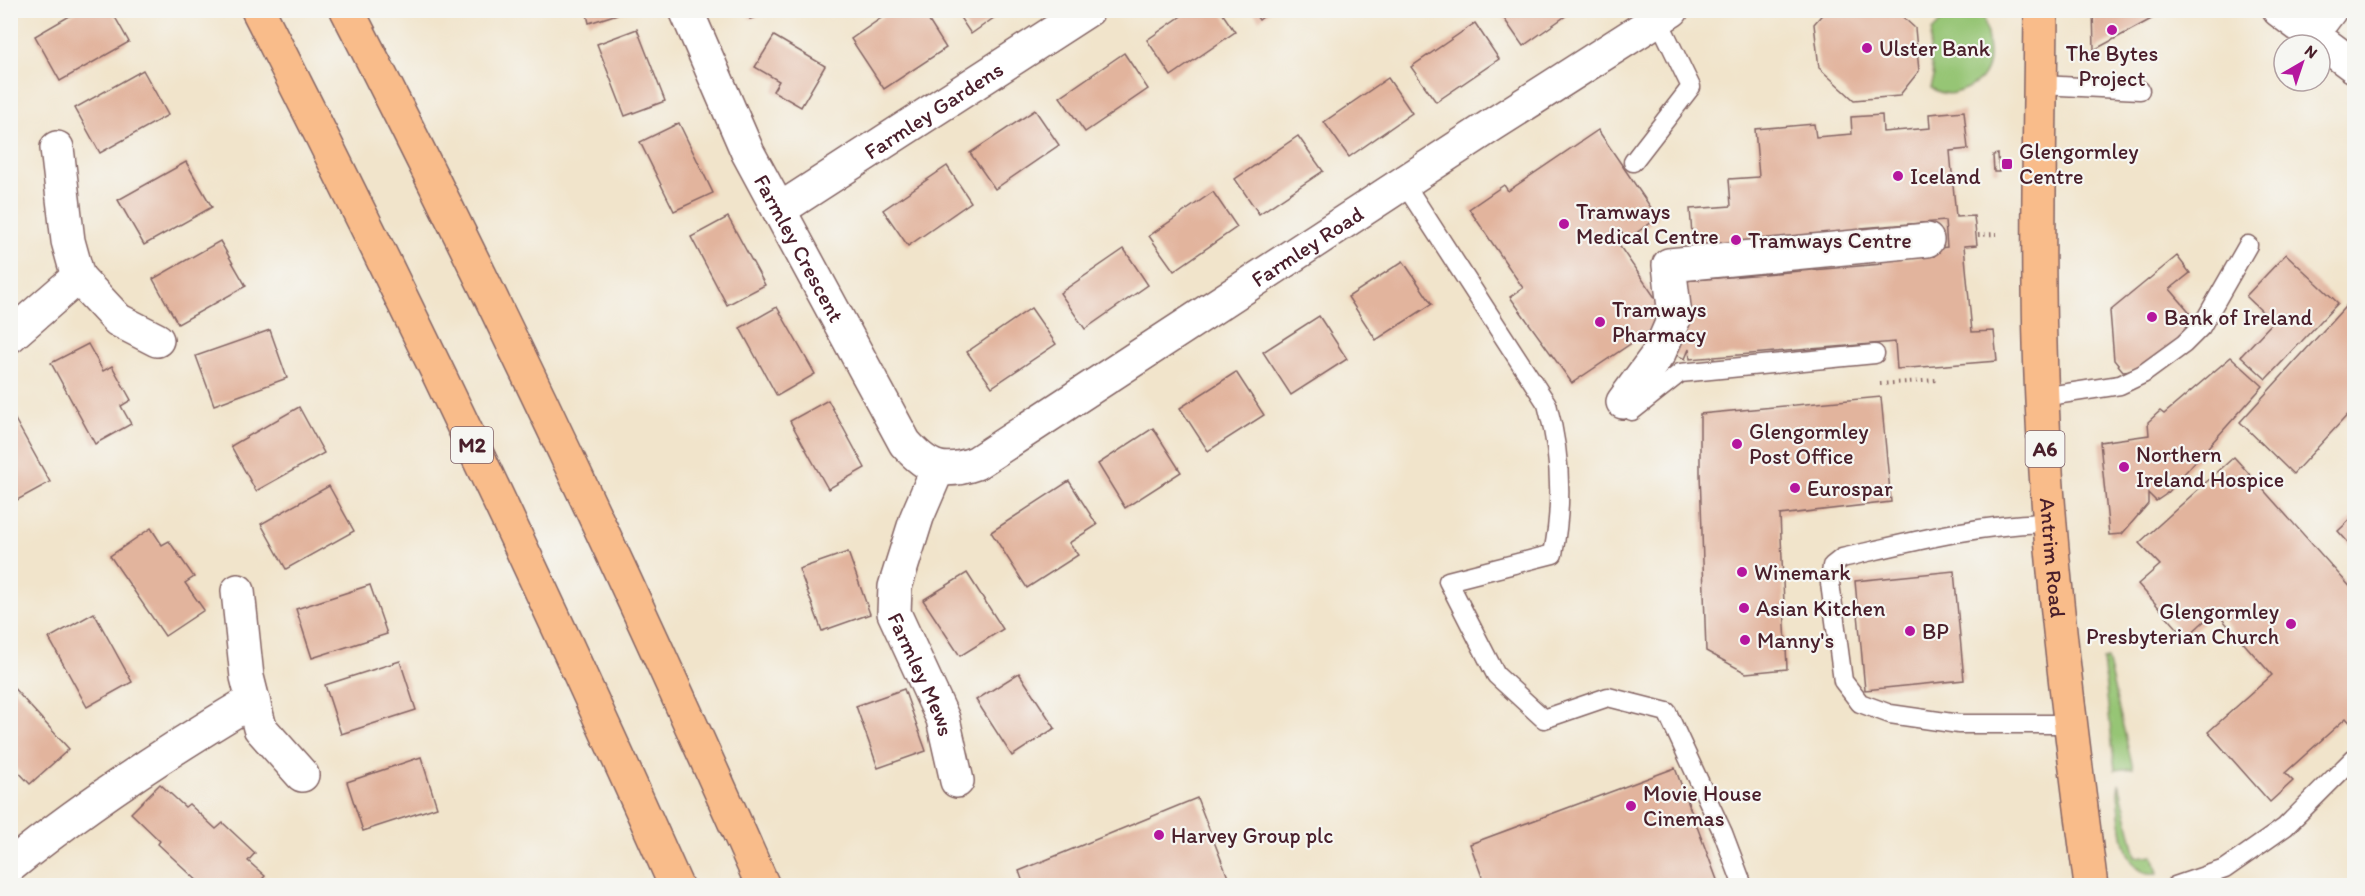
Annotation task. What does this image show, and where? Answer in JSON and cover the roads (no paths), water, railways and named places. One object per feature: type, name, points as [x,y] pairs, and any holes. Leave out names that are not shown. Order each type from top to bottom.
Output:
[{"type":"main road","name":"M2","points":[[258,10],[465,429],[597,708],[676,885]]},
{"type":"main road","points":[[347,10],[506,329],[674,685],[763,885]]},
{"type":"main road","name":"Antrim Road","points":[[2041,10],[2039,251],[2042,398],[2049,524],[2070,724],[2091,885]]},
{"type":"street","name":"Farmley Crescent","points":[[686,10],[748,153],[905,443],[919,459],[938,468]]},
{"type":"street","name":"Farmley Gardens","points":[[779,210],[1088,10]]},
{"type":"street","points":[[2279,10],[2321,22],[2355,66]]},
{"type":"street","name":"Farmley Road","points":[[938,468],[955,470],[976,463],[1665,15]]},
{"type":"street","points":[[57,148],[68,241],[78,277],[118,320],[157,340]]},
{"type":"street","points":[[1628,407],[1659,353],[1675,316],[1669,265],[1927,240]]},
{"type":"street","points":[[10,336],[78,277]]},
{"type":"street","name":"Farmley Mews","points":[[938,468],[917,517],[894,587],[894,613],[943,719],[957,781]]},
{"type":"street","points":[[238,591],[247,677],[260,728],[302,775]]},
{"type":"street","points":[[10,866],[179,743],[253,700]]},
{"type":"lane","points":[[1633,162],[1690,87],[1665,15]]},
{"type":"lane","points":[[2041,85],[2140,90]]},
{"type":"lane","points":[[1404,183],[1547,405],[1559,459],[1558,522],[1552,554],[1448,581],[1496,675],[1544,719],[1608,697],[1666,712],[1723,833],[1743,885]]},
{"type":"lane","points":[[2042,398],[2121,386],[2143,374],[2184,345],[2201,327],[2247,245]]},
{"type":"lane","points":[[1628,407],[1680,373],[1875,354]]},
{"type":"lane","points":[[2049,524],[2014,524],[1953,532],[1842,558],[1832,566],[1830,583],[1843,681],[1860,703],[1890,714],[1959,724],[2070,724]]},
{"type":"lane","points":[[2175,885],[2225,870],[2285,827],[2355,758]]},
{"type":"place","name":"The Bytes Project","points":[[2112,30]]},
{"type":"place","name":"Ulster Bank","points":[[1867,48]]},
{"type":"place","name":"Glengormley Centre","points":[[2007,164]]},
{"type":"place","name":"Iceland","points":[[1898,176]]},
{"type":"place","name":"Tramways Medical Centre","points":[[1564,224]]},
{"type":"place","name":"Tramways Centre","points":[[1736,240]]},
{"type":"place","name":"Bank of Ireland","points":[[2152,317]]},
{"type":"place","name":"Tramways Pharmacy","points":[[1600,322]]},
{"type":"place","name":"Glengormley Post Office","points":[[1737,444]]},
{"type":"place","name":"Northern Ireland Hospice","points":[[2124,467]]},
{"type":"place","name":"Eurospar","points":[[1795,488]]},
{"type":"place","name":"Winemark","points":[[1742,572]]},
{"type":"place","name":"Asian Kitchen","points":[[1744,608]]},
{"type":"place","name":"Glengormley Presbyterian Church","points":[[2291,624]]},
{"type":"place","name":"BP","points":[[1910,631]]},
{"type":"place","name":"Manny's","points":[[1745,640]]},
{"type":"place","name":"Movie House Cinemas","points":[[1631,806]]},
{"type":"place","name":"Harvey Group plc","points":[[1159,835]]}]
